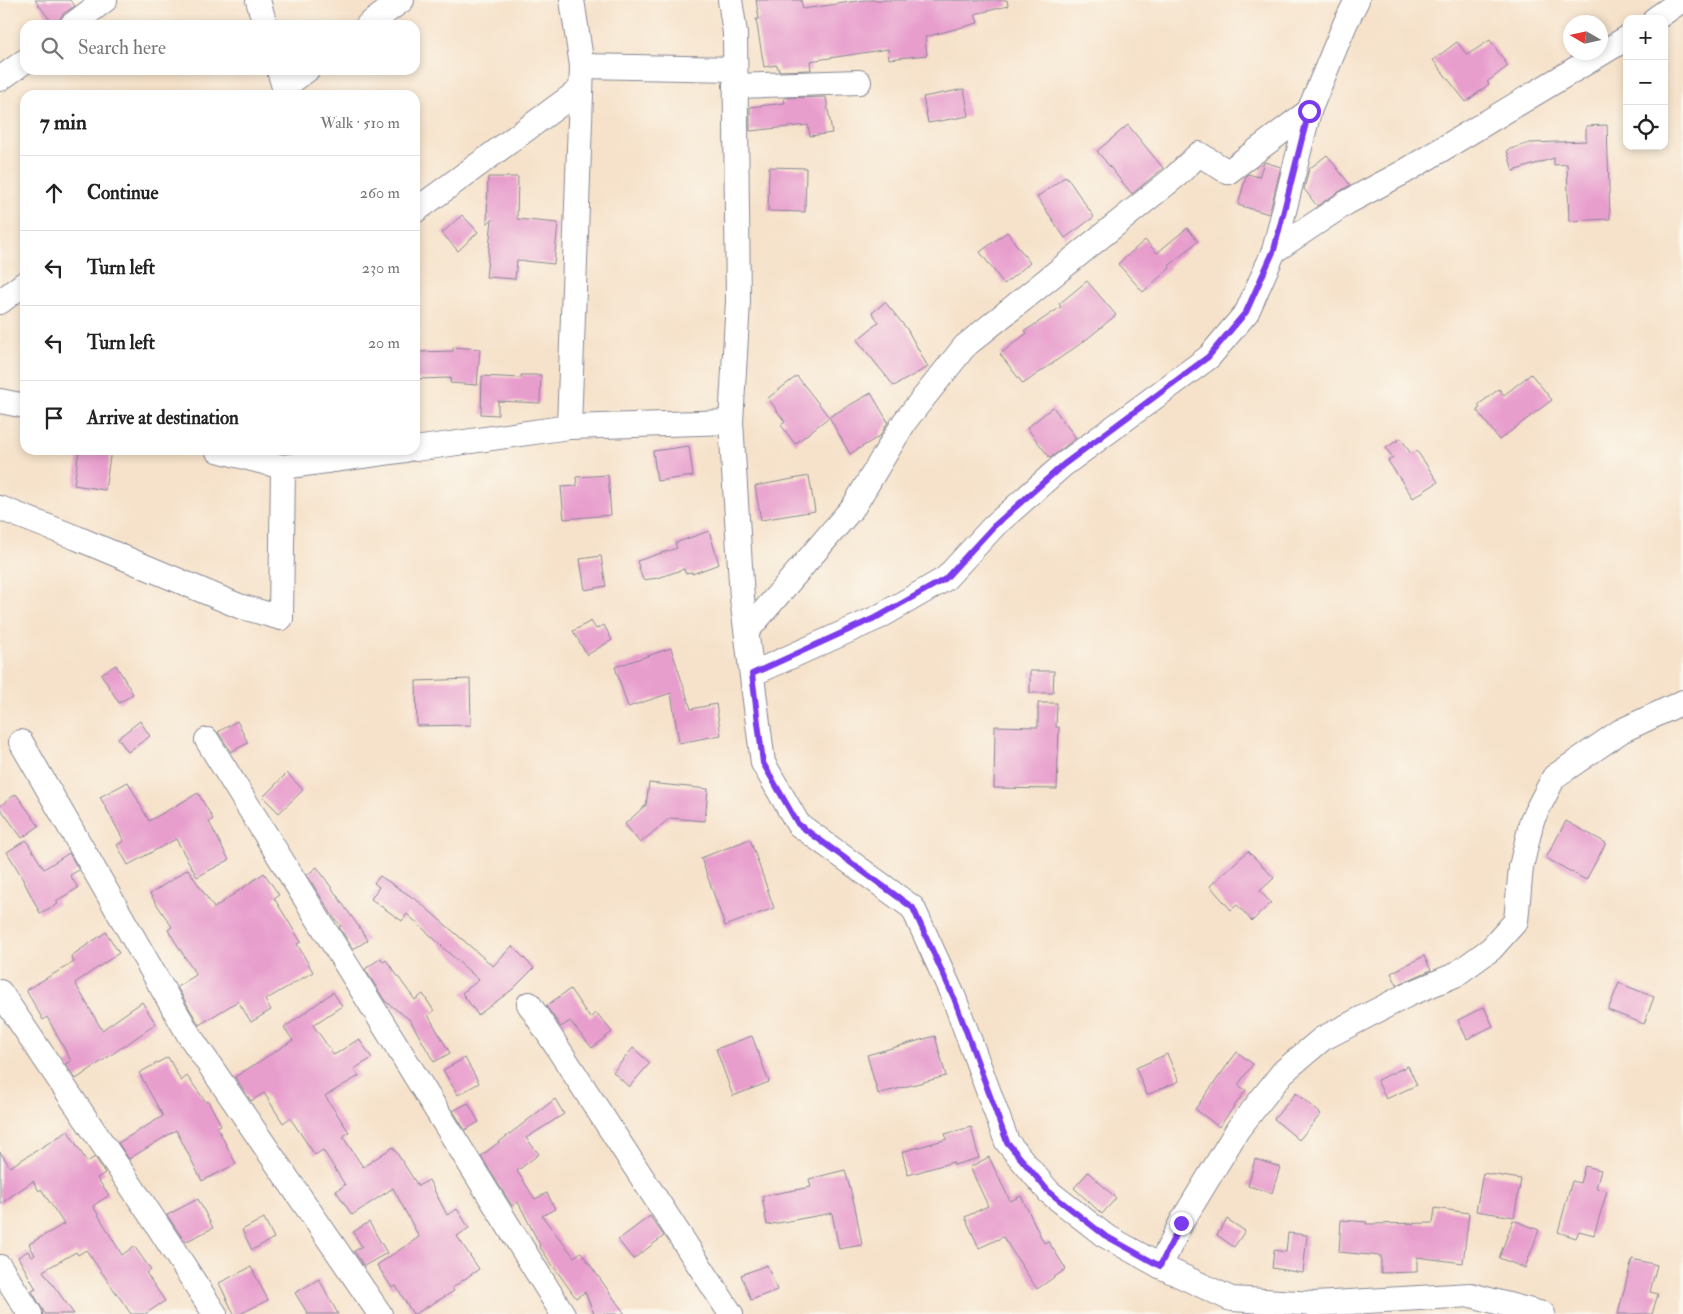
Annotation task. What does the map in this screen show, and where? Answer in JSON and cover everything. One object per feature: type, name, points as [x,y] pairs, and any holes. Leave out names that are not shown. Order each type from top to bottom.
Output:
[{"type":"street","points":[[79,20],[105,0]]},
{"type":"street","points":[[258,0],[264,20]]},
{"type":"street","points":[[375,20],[402,0]]},
{"type":"street","points":[[569,427],[582,66],[572,0]]},
{"type":"street","points":[[730,0],[735,33],[738,301],[730,422],[742,598],[763,763],[798,824],[913,908],[954,998],[1007,1142],[1049,1192],[1104,1235],[1160,1266],[1231,1299],[1314,1304],[1471,1295],[1542,1314]]},
{"type":"street","points":[[752,674],[879,616],[945,579],[993,527],[1063,465],[1208,357],[1246,312],[1274,250],[1309,111],[1357,0]]},
{"type":"street","points":[[1661,15],[1682,0]]},
{"type":"street","points":[[1274,250],[1346,203],[1404,172],[1623,40]]},
{"type":"street","points":[[0,79],[20,65]]},
{"type":"street","points":[[582,66],[735,78],[859,82]]},
{"type":"street","points":[[278,84],[297,75]]},
{"type":"street","points":[[420,207],[581,89]]},
{"type":"street","points":[[747,631],[854,506],[905,421],[964,346],[1176,176],[1199,154],[1228,172],[1309,111]]},
{"type":"street","points":[[0,302],[20,287]]},
{"type":"street","points":[[0,401],[20,405]]},
{"type":"street","points":[[420,448],[569,427],[730,422]]},
{"type":"street","points":[[236,455],[283,467],[369,455]]},
{"type":"street","points":[[0,508],[239,606],[281,618],[283,467]]},
{"type":"street","points":[[1160,1266],[1181,1223],[1238,1129],[1283,1072],[1322,1039],[1407,995],[1455,975],[1491,949],[1516,921],[1520,868],[1532,820],[1554,776],[1621,731],[1683,702]]},
{"type":"street","points":[[207,740],[563,1314]]},
{"type":"street","points":[[21,742],[190,1035],[380,1314]]},
{"type":"street","points":[[0,992],[215,1314]]},
{"type":"street","points":[[530,1004],[730,1314]]},
{"type":"street","points":[[4,1281],[30,1314]]},
{"type":"building","points":[[35,0],[70,0],[75,6],[63,14],[60,20],[50,20]]},
{"type":"building","points":[[756,0],[801,0],[803,9],[864,0],[1007,0],[1008,6],[975,14],[978,23],[925,37],[927,55],[889,59],[888,49],[810,61],[811,70],[779,71],[777,65],[764,67],[756,19],[759,19]]},
{"type":"building","points":[[1490,40],[1508,66],[1487,82],[1489,84],[1466,102],[1433,60],[1457,42],[1467,55]]},
{"type":"building","points":[[964,89],[969,116],[928,123],[923,97]]},
{"type":"building","points":[[826,97],[832,133],[810,136],[808,125],[750,131],[750,107],[785,103],[784,98]]},
{"type":"building","points":[[1128,125],[1163,168],[1132,194],[1097,151]]},
{"type":"building","points":[[1607,125],[1610,219],[1569,221],[1567,164],[1554,165],[1554,158],[1513,171],[1507,150],[1530,143],[1586,141],[1586,126]]},
{"type":"building","points":[[1327,155],[1350,185],[1317,206],[1304,189],[1309,169]]},
{"type":"building","points":[[1264,162],[1281,167],[1269,214],[1238,205],[1246,176],[1248,174],[1259,177]]},
{"type":"building","points":[[769,167],[806,168],[805,212],[768,211]]},
{"type":"building","points":[[1066,176],[1094,217],[1065,238],[1037,197]]},
{"type":"building","points":[[488,177],[518,177],[517,219],[558,223],[554,264],[517,260],[515,279],[486,277],[492,219],[487,224]]},
{"type":"building","points":[[462,215],[478,232],[458,251],[442,233]]},
{"type":"building","points":[[1187,228],[1198,241],[1143,292],[1118,264],[1145,240],[1157,253]]},
{"type":"building","points":[[1007,232],[1030,263],[1004,284],[980,252]]},
{"type":"building","points":[[1087,281],[1116,315],[1087,339],[1023,384],[1000,354],[1027,333],[1025,331],[1061,307],[1059,304]]},
{"type":"building","points":[[885,302],[907,329],[928,367],[894,386],[857,340],[879,322],[872,313]]},
{"type":"building","points":[[453,347],[480,349],[477,385],[450,383],[451,378],[420,379],[420,352],[453,351]]},
{"type":"building","points":[[1531,374],[1552,400],[1499,440],[1477,410],[1480,408],[1478,405],[1499,389],[1504,395]]},
{"type":"building","points":[[521,375],[541,375],[540,403],[498,401],[498,415],[481,414],[482,376],[521,378]]},
{"type":"building","points":[[797,376],[829,417],[795,444],[781,425],[785,422],[768,398]]},
{"type":"building","points":[[871,393],[888,422],[880,436],[850,454],[829,417]]},
{"type":"building","points":[[1053,407],[1076,438],[1050,458],[1027,428]]},
{"type":"building","points":[[1401,438],[1411,454],[1417,451],[1438,482],[1413,498],[1388,461],[1393,458],[1386,448]]},
{"type":"building","points":[[689,446],[693,476],[657,481],[653,451]]},
{"type":"building","points":[[78,455],[110,455],[105,490],[74,485]]},
{"type":"building","points":[[608,475],[611,515],[564,519],[561,487],[577,486],[576,477]]},
{"type":"building","points":[[809,476],[815,511],[761,520],[755,486]]},
{"type":"building","points":[[709,531],[719,564],[692,574],[692,572],[685,573],[684,569],[658,578],[643,580],[637,561],[677,548],[675,543]]},
{"type":"building","points":[[601,556],[606,586],[585,590],[580,559]]},
{"type":"building","points":[[591,621],[596,629],[604,625],[612,640],[587,655],[573,631]]},
{"type":"building","points":[[671,648],[691,709],[716,704],[721,735],[679,743],[671,693],[628,707],[615,667]]},
{"type":"building","points":[[116,665],[133,694],[119,703],[101,674]]},
{"type":"building","points":[[1030,671],[1054,671],[1053,693],[1030,693]]},
{"type":"building","points":[[470,679],[471,725],[417,726],[416,681]]},
{"type":"building","points":[[1038,703],[1057,703],[1056,727],[1059,727],[1057,789],[994,788],[995,726],[1038,727]]},
{"type":"building","points":[[140,721],[150,736],[128,752],[118,738]]},
{"type":"building","points":[[237,721],[248,743],[231,752],[218,732]]},
{"type":"building","points":[[287,773],[303,790],[279,813],[263,797]]},
{"type":"building","points":[[128,782],[149,821],[198,793],[213,819],[209,822],[229,860],[197,877],[176,839],[128,865],[117,845],[124,841],[100,797]]},
{"type":"building","points":[[649,783],[708,789],[705,821],[670,818],[640,843],[625,824],[646,805]]},
{"type":"building","points":[[16,794],[39,826],[22,838],[0,808],[0,806]]},
{"type":"building","points":[[1566,821],[1606,843],[1586,880],[1546,858]]},
{"type":"building","points":[[750,839],[774,908],[725,926],[701,858]]},
{"type":"building","points":[[26,840],[44,869],[69,853],[79,870],[70,875],[78,888],[56,901],[58,904],[40,913],[7,852]]},
{"type":"building","points":[[1248,851],[1274,878],[1260,891],[1271,903],[1252,921],[1237,905],[1231,910],[1210,886]]},
{"type":"building","points":[[317,867],[368,940],[353,949],[339,927],[341,926],[307,875]]},
{"type":"building","points":[[188,869],[214,908],[264,873],[279,895],[274,898],[301,942],[297,944],[313,972],[265,1000],[271,1010],[251,1022],[238,1001],[199,1025],[177,987],[196,975],[168,930],[172,927],[150,894]]},
{"type":"building","points":[[380,876],[418,901],[493,966],[512,946],[534,968],[513,989],[478,1015],[462,993],[479,980],[407,914],[402,921],[371,899],[379,887],[374,883]]},
{"type":"building","points":[[106,932],[119,953],[75,983],[102,1030],[142,1002],[156,1024],[76,1079],[65,1064],[71,1061],[47,1017],[43,1020],[26,990],[74,962],[71,956]]},
{"type":"building","points":[[1424,956],[1431,970],[1397,985],[1391,973]]},
{"type":"building","points":[[381,958],[383,962],[386,960],[415,1000],[423,994],[434,1011],[428,1015],[450,1053],[434,1062],[410,1020],[385,1001],[365,969]]},
{"type":"building","points":[[1619,983],[1654,997],[1644,1024],[1608,1010]]},
{"type":"building","points":[[570,989],[590,1018],[596,1012],[612,1032],[592,1048],[570,1021],[561,1027],[546,1006]]},
{"type":"building","points":[[333,992],[342,1006],[313,1025],[334,1055],[359,1039],[372,1058],[354,1069],[359,1076],[325,1096],[349,1132],[343,1137],[363,1167],[393,1147],[418,1186],[429,1180],[447,1215],[457,1209],[469,1228],[457,1236],[479,1269],[452,1288],[454,1291],[415,1314],[413,1314],[396,1286],[392,1288],[377,1265],[419,1237],[393,1188],[352,1215],[336,1191],[345,1185],[323,1150],[315,1155],[290,1118],[283,1123],[264,1093],[251,1101],[235,1077],[293,1040],[284,1028]]},
{"type":"building","points":[[1484,1007],[1493,1026],[1467,1039],[1458,1020]]},
{"type":"building","points":[[752,1036],[769,1082],[733,1096],[716,1049]]},
{"type":"building","points":[[935,1036],[946,1076],[878,1094],[867,1055]]},
{"type":"building","points":[[633,1048],[650,1063],[629,1087],[613,1072]]},
{"type":"building","points":[[1237,1052],[1253,1064],[1238,1085],[1246,1090],[1219,1127],[1195,1109]]},
{"type":"building","points":[[1167,1054],[1179,1081],[1147,1095],[1136,1068]]},
{"type":"building","points":[[168,1057],[181,1081],[187,1076],[206,1102],[208,1101],[221,1125],[217,1127],[236,1164],[202,1181],[176,1130],[129,1159],[118,1143],[163,1116],[139,1073]]},
{"type":"building","points":[[465,1058],[479,1083],[458,1095],[443,1070]]},
{"type":"building","points":[[1408,1066],[1417,1085],[1386,1099],[1377,1080]]},
{"type":"building","points":[[1296,1093],[1321,1114],[1299,1140],[1274,1119]]},
{"type":"building","points":[[555,1099],[564,1114],[526,1138],[539,1154],[517,1171],[535,1199],[547,1193],[555,1209],[542,1216],[574,1257],[581,1252],[625,1314],[594,1314],[585,1292],[576,1298],[539,1246],[518,1202],[512,1206],[481,1156]]},
{"type":"building","points":[[468,1103],[479,1122],[465,1130],[453,1111]]},
{"type":"building","points":[[971,1127],[979,1158],[954,1165],[953,1162],[908,1175],[902,1152],[947,1139],[945,1134]]},
{"type":"building","points":[[68,1131],[87,1162],[95,1157],[105,1173],[97,1178],[109,1195],[93,1206],[122,1255],[134,1246],[151,1270],[146,1273],[165,1301],[145,1314],[131,1314],[86,1250],[78,1255],[76,1252],[43,1271],[74,1314],[45,1314],[32,1291],[36,1289],[18,1257],[28,1251],[32,1257],[35,1255],[29,1244],[64,1224],[41,1189],[39,1191],[33,1181],[0,1204],[0,1152],[10,1167]]},
{"type":"building","points":[[989,1157],[1010,1201],[1021,1196],[1044,1243],[1048,1241],[1066,1269],[1037,1289],[1003,1237],[979,1248],[965,1217],[988,1206],[970,1167]]},
{"type":"building","points":[[1255,1159],[1280,1167],[1272,1193],[1248,1186]]},
{"type":"building","points":[[1585,1166],[1601,1170],[1596,1188],[1607,1191],[1594,1235],[1579,1231],[1576,1238],[1558,1232],[1572,1181],[1580,1183]]},
{"type":"building","points":[[845,1170],[855,1207],[862,1245],[839,1249],[832,1213],[767,1225],[762,1196],[811,1187],[809,1179]]},
{"type":"building","points":[[1088,1172],[1116,1198],[1102,1214],[1074,1188]]},
{"type":"building","points":[[1483,1173],[1521,1179],[1514,1217],[1476,1211]]},
{"type":"building","points":[[198,1199],[213,1228],[185,1242],[167,1215]]},
{"type":"building","points":[[1435,1208],[1469,1213],[1463,1263],[1417,1257],[1417,1272],[1381,1273],[1381,1256],[1339,1252],[1341,1220],[1367,1222],[1366,1224],[1433,1223]]},
{"type":"building","points":[[650,1216],[664,1236],[633,1259],[618,1240]]},
{"type":"building","points":[[264,1218],[274,1238],[252,1250],[242,1230]]},
{"type":"building","points":[[1227,1219],[1245,1231],[1234,1247],[1217,1235]]},
{"type":"building","points":[[1513,1220],[1539,1230],[1525,1268],[1499,1258]]},
{"type":"building","points":[[369,1222],[387,1253],[364,1266],[354,1251],[362,1247],[353,1232]]},
{"type":"building","points":[[1288,1233],[1307,1235],[1303,1273],[1272,1268],[1274,1250],[1286,1252]]},
{"type":"building","points":[[1632,1259],[1657,1265],[1650,1292],[1658,1294],[1652,1314],[1618,1314]]},
{"type":"building","points":[[767,1265],[777,1290],[751,1300],[741,1275]]},
{"type":"building","points":[[251,1267],[268,1300],[240,1314],[234,1314],[219,1283]]},
{"type":"building","points":[[319,1279],[338,1314],[308,1314],[295,1293]]},
{"type":"route","points":[[1181,1223],[1160,1266],[1104,1235],[1049,1192],[1007,1142],[954,998],[913,908],[798,824],[763,763],[752,674],[879,616],[945,579],[993,527],[1063,465],[1208,357],[1246,312],[1274,250],[1309,111]]}]
